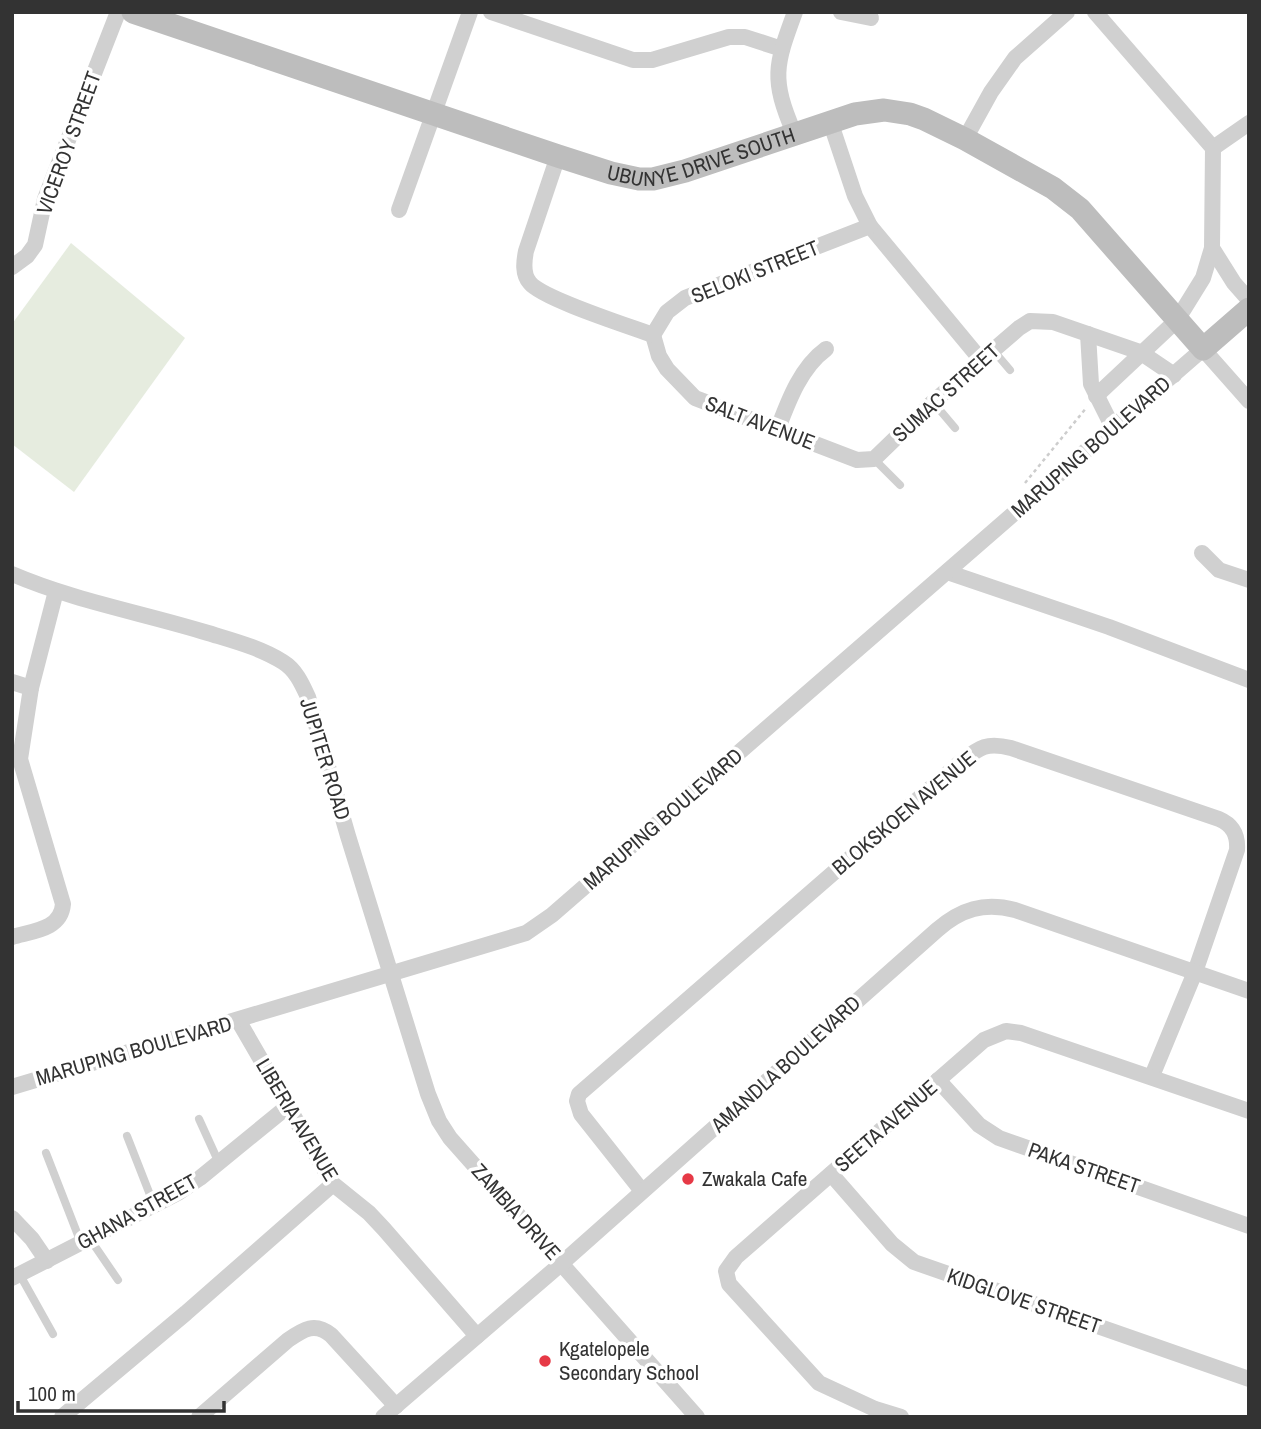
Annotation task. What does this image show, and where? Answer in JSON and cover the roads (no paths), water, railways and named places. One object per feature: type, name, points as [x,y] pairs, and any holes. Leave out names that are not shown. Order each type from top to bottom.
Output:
[{"type":"street","name":"VICEROY STREET","points":[[12,267],[27,256],[35,245],[45,199],[118,12]]},
{"type":"street","name":"UBUNYE DRIVE SOUTH","points":[[133,12],[558,156],[611,173],[653,179],[685,171],[830,121],[870,111],[896,111],[924,119],[1053,188],[1080,209],[1203,349]]},
{"type":"street","points":[[400,210],[470,12]]},
{"type":"street","points":[[491,12],[633,60],[662,58],[729,37],[745,37],[782,49]]},
{"type":"street","points":[[793,133],[777,85],[778,60],[795,12]]},
{"type":"street","points":[[841,12],[871,18]]},
{"type":"street","points":[[965,139],[991,92],[1015,58],[1067,12]]},
{"type":"street","points":[[1095,12],[1213,148],[1212,248],[1203,278],[1177,320],[1096,396]]},
{"type":"street","points":[[830,121],[855,196],[870,226],[987,355]]},
{"type":"street","points":[[1213,148],[1249,123]]},
{"type":"street","points":[[558,156],[526,251],[525,275],[530,283],[547,295],[653,335]]},
{"type":"street","name":"SELOKI STREET","points":[[653,335],[667,312],[685,298],[870,226]]},
{"type":"street","points":[[1212,248],[1234,283],[1249,300]]},
{"type":"street","points":[[1249,309],[1203,349],[1249,401]]},
{"type":"street","name":"SUMAC STREET","points":[[874,459],[933,402],[1030,321],[1053,322],[1088,334]]},
{"type":"street","points":[[1113,428],[1091,384],[1088,334],[1143,354],[1174,374]]},
{"type":"street","name":"SALT AVENUE","points":[[653,335],[659,356],[667,369],[685,391],[705,403],[857,460],[874,459]]},
{"type":"street","points":[[777,431],[804,373],[814,358],[826,349]]},
{"type":"street","name":"MARUPING BOULEVARD","points":[[12,1087],[391,976],[518,937],[537,927],[1203,349]]},
{"type":"street","points":[[1202,553],[1219,570],[1249,580]]},
{"type":"street","points":[[947,572],[1109,627],[1249,680]]},
{"type":"street","name":"JUPITER ROAD","points":[[12,573],[56,591],[242,644],[267,653],[286,664],[300,680],[308,697],[391,976]]},
{"type":"street","points":[[12,937],[49,926],[60,918],[63,904],[16,760],[56,591]]},
{"type":"street","points":[[12,682],[31,688]]},
{"type":"street","name":"BLOKSKOEN AVENUE","points":[[642,1191],[581,1114],[577,1101],[579,1094],[962,761],[986,746],[1010,748],[1219,819],[1232,827],[1238,840],[1237,850],[1195,972],[1152,1076]]},
{"type":"street","name":"AMANDLA BOULEVARD","points":[[389,1411],[562,1263],[937,930],[968,910],[991,905],[1015,910],[1249,991]]},
{"type":"street","name":"ZAMBIA DRIVE","points":[[391,976],[428,1094],[443,1128],[697,1417]]},
{"type":"street","name":"LIBERIA AVENUE","points":[[238,1020],[333,1184],[376,1220],[477,1336]]},
{"type":"street","name":"SEETA AVENUE","points":[[901,1417],[874,1413],[819,1383],[729,1284],[728,1266],[736,1257],[984,1040],[1006,1031],[1021,1033],[1152,1076],[1249,1111]]},
{"type":"street","name":"PAKA STREET","points":[[938,1080],[979,1125],[999,1138],[1249,1226]]},
{"type":"street","name":"GHANA STREET","points":[[16,1277],[178,1193],[287,1107]]},
{"type":"street","name":"KIDGLOVE STREET","points":[[831,1174],[892,1244],[914,1262],[1249,1379]]},
{"type":"street","points":[[62,1417],[205,1297],[333,1184]]},
{"type":"street","points":[[12,1217],[47,1261]]},
{"type":"street","points":[[199,1417],[288,1340],[300,1331],[313,1327],[331,1335],[389,1411]]},
{"type":"lane","points":[[987,355],[1010,370]]},
{"type":"lane","points":[[933,402],[955,428]]},
{"type":"lane","points":[[874,459],[900,485]]},
{"type":"lane","points":[[199,1119],[219,1163]]},
{"type":"lane","points":[[127,1136],[155,1206]]},
{"type":"lane","points":[[46,1153],[86,1241],[118,1280]]},
{"type":"lane","points":[[16,1277],[53,1334]]},
{"type":"place","name":"Zwakala Cafe","points":[[688,1179]]},
{"type":"place","name":"Kgatelopele Secondary School","points":[[545,1361]]}]
